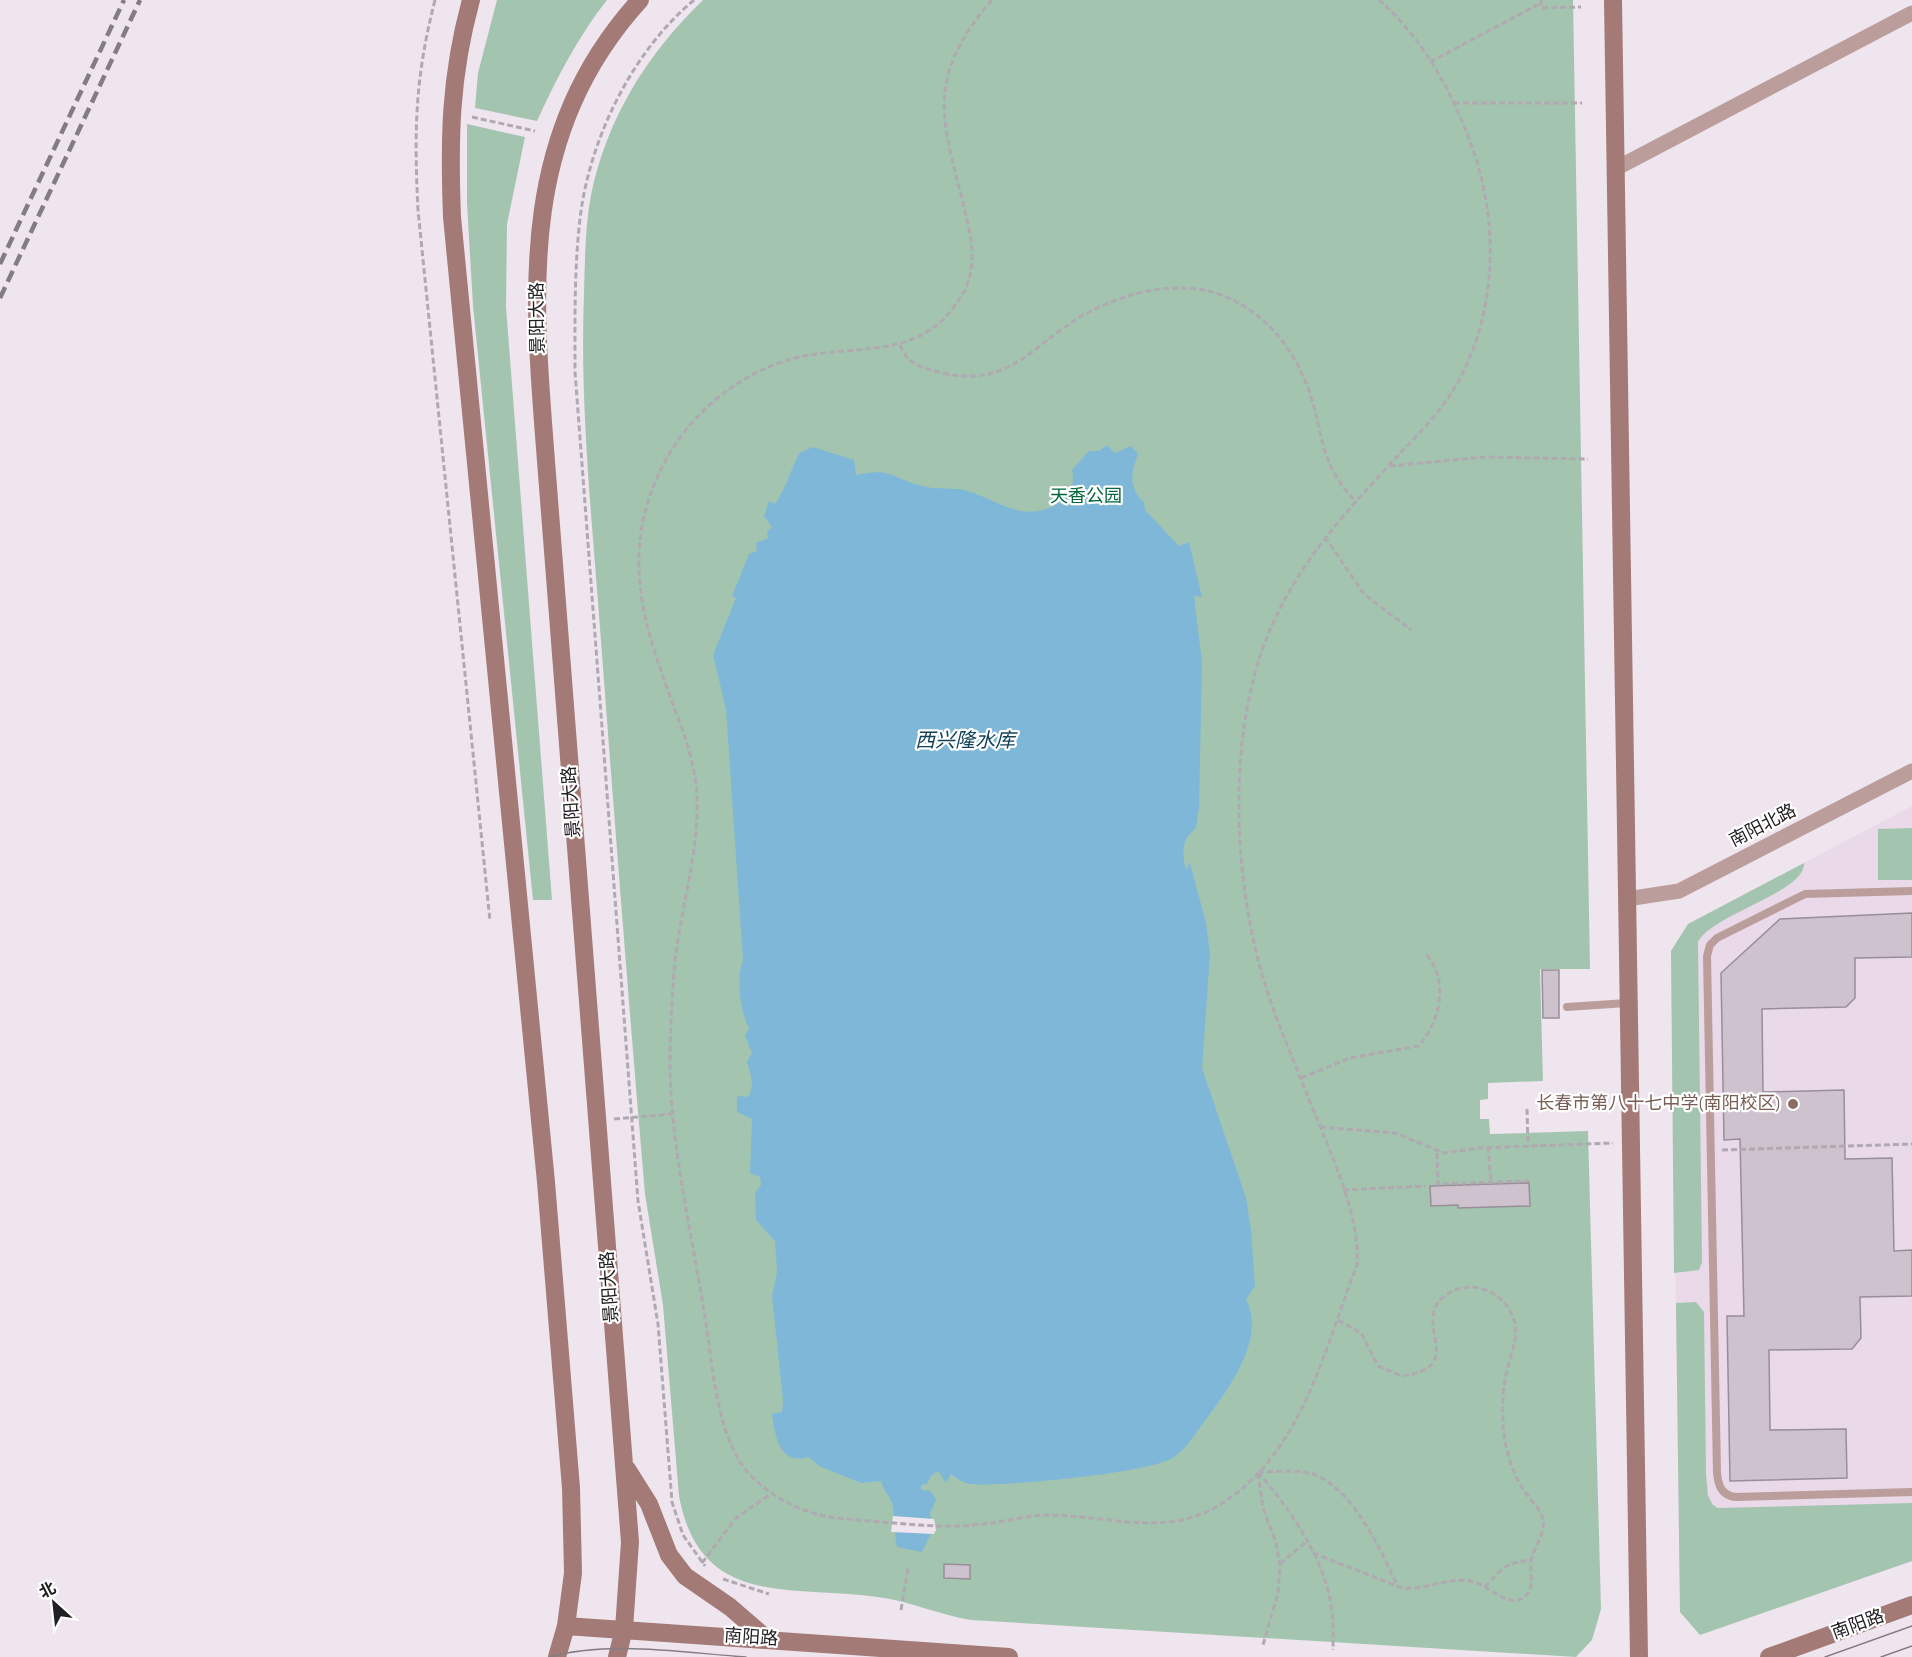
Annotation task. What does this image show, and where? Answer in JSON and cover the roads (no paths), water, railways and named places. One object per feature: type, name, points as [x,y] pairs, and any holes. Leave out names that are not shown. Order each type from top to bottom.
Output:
[{"type":"main road","points":[[471,0],[458,54],[451,104],[452,217],[545,1170],[567,1441],[573,1573],[566,1626],[557,1657]]},
{"type":"main road","name":"景阳大路","points":[[616,1657],[624,1629],[630,1579],[630,1542],[537,342],[537,279],[544,194],[568,112],[604,46],[640,0]]},
{"type":"main road","points":[[1613,0],[1629,1142],[1639,1657]]},
{"type":"main road","points":[[625,1466],[649,1504],[669,1555],[686,1576],[730,1607],[767,1639]]},
{"type":"main road","name":"南阳路","points":[[1769,1657],[1912,1605]]},
{"type":"main road","name":"南阳路","points":[[566,1626],[1009,1657]]},
{"type":"street","points":[[1615,169],[1912,13]]},
{"type":"street","name":"南阳北路","points":[[1627,899],[1679,891],[1912,771]]},
{"type":"lane","points":[[1912,891],[1805,894],[1717,938],[1710,945],[1707,956],[1717,1472],[1723,1492],[1735,1497],[1912,1492]]},
{"type":"lane","points":[[1567,1007],[1627,1003]]},
{"type":"water","name":"西兴隆水库","points":[[1107,445],[1115,453],[1131,446],[1138,454],[1132,480],[1135,491],[1144,502],[1145,510],[1179,546],[1189,542],[1202,597],[1194,596],[1202,663],[1199,807],[1196,828],[1185,842],[1184,858],[1186,870],[1190,863],[1206,923],[1210,954],[1202,1068],[1246,1198],[1251,1230],[1255,1286],[1246,1299],[1251,1314],[1252,1331],[1242,1364],[1233,1380],[1190,1441],[1174,1457],[1160,1463],[1108,1473],[1012,1483],[971,1484],[960,1481],[951,1474],[946,1483],[938,1471],[931,1476],[927,1484],[921,1485],[921,1490],[931,1491],[936,1500],[930,1513],[933,1529],[922,1552],[897,1547],[892,1503],[881,1481],[861,1483],[819,1466],[809,1457],[799,1459],[791,1457],[780,1447],[775,1431],[772,1414],[782,1412],[783,1400],[772,1296],[777,1272],[775,1241],[756,1220],[755,1193],[761,1185],[760,1177],[750,1173],[752,1119],[737,1112],[737,1096],[748,1097],[751,1089],[751,1076],[747,1062],[752,1053],[745,1036],[749,1028],[743,1013],[740,994],[743,960],[726,709],[713,655],[736,598],[732,596],[749,554],[757,551],[756,543],[768,538],[767,532],[772,527],[764,516],[769,501],[775,504],[778,500],[799,453],[813,447],[854,460],[856,475],[884,473],[922,486],[968,491],[1026,512],[1047,509],[1064,499],[1073,481],[1072,470],[1089,451],[1099,451]]},
{"type":"tram line","points":[[1825,1657],[1912,1626]]},
{"type":"tram line","points":[[1881,1657],[1912,1646]]},
{"type":"tram line","points":[[550,1657],[573,1652],[622,1648],[746,1657]]},
{"type":"railway","points":[[0,264],[124,0]]},
{"type":"railway","points":[[0,298],[140,0]]},
{"type":"place","name":"长春市第八十七中学(南阳校区)","points":[[1793,1104]]},
{"type":"park label","name":"天香公园","points":[[1086,497]]}]
